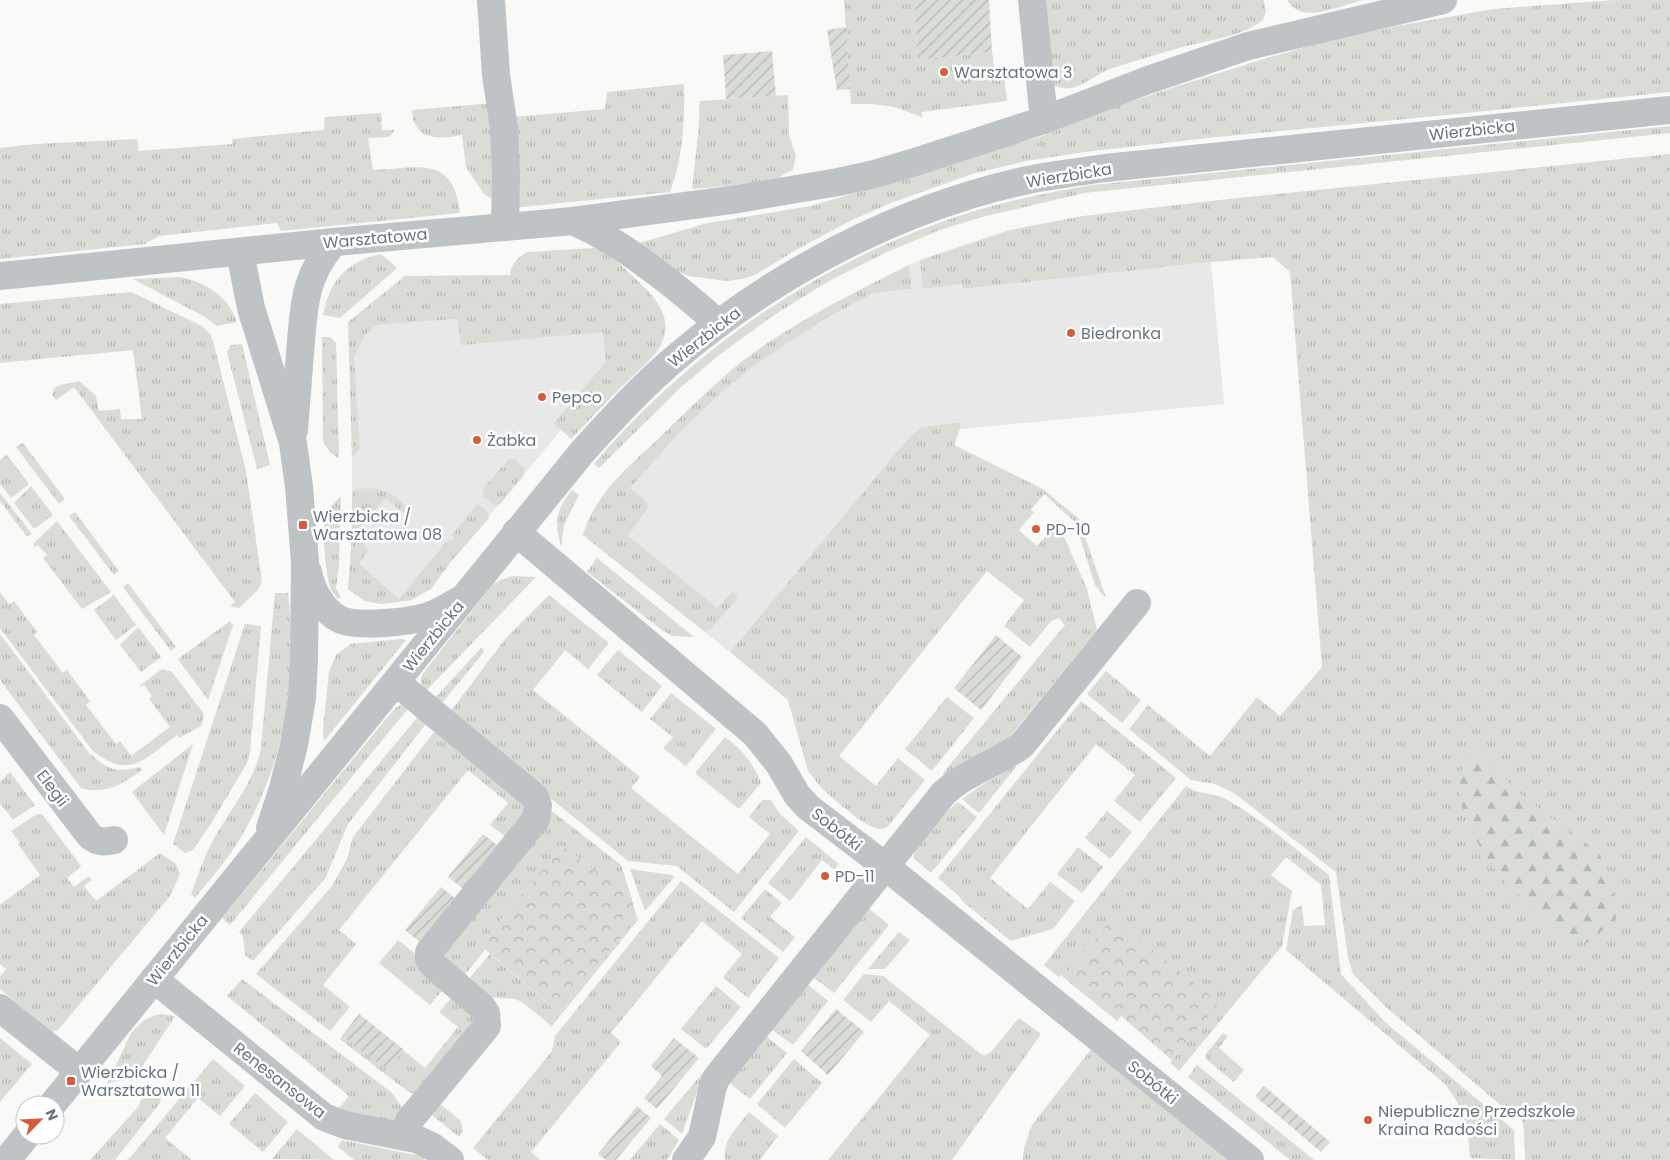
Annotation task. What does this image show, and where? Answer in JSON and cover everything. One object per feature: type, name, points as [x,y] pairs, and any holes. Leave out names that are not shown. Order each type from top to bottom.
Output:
[{"type":"street","points":[[491,0],[496,75],[504,128],[506,174],[505,227]]},
{"type":"street","points":[[1032,0],[1044,120]]},
{"type":"street","points":[[573,221],[738,198],[875,174],[1044,120],[1148,80],[1248,46],[1443,0]]},
{"type":"street","name":"Wierzbicka","points":[[60,1095],[516,532],[606,426],[678,356],[718,324],[789,276],[857,240],[903,220],[943,205],[1023,181],[1115,167],[1670,110]]},
{"type":"street","name":"Warsztatowa","points":[[0,276],[334,242],[573,221],[597,231],[627,250],[704,310],[718,324]]},
{"type":"street","points":[[293,444],[305,297],[322,256],[334,242]]},
{"type":"street","points":[[280,248],[294,273],[303,311]]},
{"type":"street","points":[[240,252],[251,308],[293,444],[299,487],[305,561],[302,698],[292,754],[265,843]]},
{"type":"street","name":"Sobótki","points":[[516,532],[756,734],[779,764],[797,796],[808,807],[885,866],[1250,1160]]},
{"type":"street","points":[[305,561],[308,576],[327,610],[339,619],[354,623],[412,620],[430,616],[466,596]]},
{"type":"street","points":[[686,1160],[702,1137],[713,1086],[717,1077],[885,866],[948,789],[964,778],[1004,758],[1022,745],[1137,603]]},
{"type":"street","points":[[396,682],[535,797],[538,806],[536,819],[429,952],[429,960],[433,965],[482,1007],[486,1013],[487,1026],[409,1121],[403,1136]]},
{"type":"street","name":"Elegii","points":[[0,718],[90,836],[96,841],[114,840]]},
{"type":"street","name":"Renesansowa","points":[[154,979],[324,1117],[345,1125],[416,1139],[433,1147],[450,1160]]},
{"type":"street","points":[[0,1008],[79,1071]]},
{"type":"street","points":[[7,1160],[19,1145]]},
{"type":"shaded area","points":[[920,260],[924,289],[963,284],[964,289],[1211,262],[1224,404],[960,429],[959,422],[921,427],[905,442],[730,652],[583,535],[630,488],[680,432],[751,368],[832,315],[874,293],[912,289],[909,265]]},
{"type":"shaded area","points":[[457,319],[460,334],[666,325],[662,344],[656,354],[571,439],[561,430],[449,564],[431,589],[411,600],[381,604],[365,601],[348,589],[352,535],[352,458],[360,448],[354,357],[366,334],[377,325]]},
{"type":"green space","points":[[844,0],[914,0],[918,60],[992,52],[995,76],[1004,76],[1007,101],[922,112],[922,117],[894,107],[873,104],[851,104]]},
{"type":"green space","points":[[914,0],[989,0],[992,52],[918,60]]},
{"type":"green space","points":[[1043,0],[1264,0],[1266,12],[1263,20],[1234,35],[1138,60],[1113,68],[1076,86],[1061,88],[1053,85]]},
{"type":"green space","points":[[1287,0],[1363,0],[1333,9],[1309,13],[1296,9]]},
{"type":"green space","points":[[1614,0],[1670,0],[1670,92],[1217,137],[1085,152],[1026,161],[972,174],[891,203],[852,220],[794,251],[755,275],[742,279],[726,281],[689,276],[673,270],[639,243],[708,223],[811,206],[962,157],[1040,137],[1104,111],[1165,90],[1334,39],[1494,9]]},
{"type":"green space","points":[[846,27],[850,89],[837,90],[827,30]]},
{"type":"green space","points":[[772,51],[776,96],[726,99],[723,55]]},
{"type":"green space","points":[[684,84],[682,139],[678,166],[670,192],[512,208],[513,117],[605,109],[607,92]]},
{"type":"green space","points":[[788,95],[789,135],[796,156],[793,170],[784,174],[775,182],[692,189],[700,101]]},
{"type":"green space","points":[[494,103],[495,197],[490,198],[484,194],[466,167],[462,135],[435,137],[422,133],[413,121],[412,110]]},
{"type":"green space","points":[[381,113],[382,130],[395,130],[389,137],[368,138],[373,170],[418,167],[441,173],[450,181],[456,194],[460,213],[281,231],[277,223],[159,236],[145,244],[0,259],[0,148],[36,144],[137,139],[138,151],[232,144],[232,139],[324,130],[325,117]]},
{"type":"green space","points":[[1670,126],[1670,133],[1084,193],[982,217],[940,230],[887,252],[829,281],[774,315],[719,355],[679,389],[599,468],[594,464],[674,382],[764,312],[812,282],[862,255],[914,232],[968,213],[1030,197],[1093,185]]},
{"type":"green space","points":[[1670,154],[1670,1160],[1525,1160],[1522,1120],[1505,1109],[1387,1008],[1353,974],[1348,958],[1336,872],[1234,793],[1215,784],[1191,780],[1129,729],[1148,705],[1210,756],[1257,697],[1280,716],[1322,667],[1290,272],[1273,257],[963,289],[962,284],[923,289],[920,260],[1010,230],[1083,216],[1228,199]]},
{"type":"green space","points":[[595,248],[619,263],[655,299],[663,314],[666,327],[663,339],[647,362],[571,439],[554,423],[606,362],[603,332],[461,345],[457,319],[377,325],[366,334],[354,357],[360,448],[352,458],[348,322],[405,276],[510,275],[515,262],[527,252]]},
{"type":"green space","points":[[381,254],[397,268],[340,318],[323,315],[330,292],[342,274],[358,262]]},
{"type":"green space","points":[[909,265],[912,289],[874,293],[832,315],[751,368],[680,432],[630,488],[644,499],[648,508],[628,536],[717,608],[732,592],[737,594],[736,600],[710,630],[705,632],[583,535],[588,520],[614,482],[693,405],[730,372],[756,351],[793,327]]},
{"type":"green space","points":[[179,277],[198,282],[215,292],[228,305],[237,322],[217,326],[205,317],[133,279]]},
{"type":"green space","points":[[131,292],[202,326],[210,334],[213,341],[246,471],[262,582],[258,590],[239,608],[230,606],[235,602],[74,387],[56,400],[52,395],[54,388],[79,381],[96,396],[99,411],[120,409],[121,419],[142,419],[133,350],[0,363],[0,304]]},
{"type":"green space","points":[[322,337],[330,337],[336,343],[339,458],[329,451],[323,440]]},
{"type":"green space","points":[[242,344],[270,465],[257,469],[227,352],[231,345]]},
{"type":"green space","points":[[960,422],[960,429],[954,445],[1043,489],[1079,519],[1106,598],[1095,585],[1075,522],[1044,494],[1031,510],[1034,512],[1019,530],[1037,546],[1055,526],[1062,532],[1087,589],[1097,630],[1008,739],[946,775],[943,773],[1065,625],[1059,618],[1051,621],[1030,647],[1004,626],[1024,600],[987,571],[839,756],[876,786],[898,758],[925,780],[889,825],[883,829],[876,828],[851,814],[817,783],[808,771],[788,700],[730,652],[905,442],[921,427]]},
{"type":"green space","points":[[23,443],[65,499],[59,504],[16,447]]},
{"type":"green space","points":[[7,455],[29,484],[11,498],[0,484],[0,460]]},
{"type":"green space","points":[[515,459],[524,468],[524,475],[500,504],[494,505],[483,496],[483,489],[508,460]]},
{"type":"green space","points":[[31,486],[53,515],[34,529],[14,503]]},
{"type":"green space","points":[[365,488],[387,492],[405,506],[403,513],[386,498],[354,533],[364,543],[368,551],[359,564],[399,599],[448,540],[451,541],[454,538],[452,535],[477,504],[487,511],[489,518],[449,564],[431,589],[411,600],[381,604],[365,601],[348,589],[352,535],[352,491]]},
{"type":"green space","points":[[572,490],[579,495],[564,525],[561,546],[557,523],[558,516],[563,503]]},
{"type":"green space","points":[[0,493],[32,534],[27,537],[0,501]]},
{"type":"green space","points":[[341,496],[339,565],[336,588],[341,598],[338,599],[329,584],[324,543],[324,525],[330,509]]},
{"type":"green space","points":[[75,512],[119,571],[114,575],[69,516]]},
{"type":"green space","points":[[57,521],[111,592],[82,609],[43,558],[47,555],[38,545],[34,547],[33,544]]},
{"type":"green space","points":[[597,558],[694,637],[672,636],[662,630],[587,572]]},
{"type":"green space","points":[[513,576],[536,577],[424,693],[421,677],[424,672],[493,584]]},
{"type":"green space","points":[[128,583],[176,647],[171,651],[123,587]]},
{"type":"green space","points":[[0,592],[9,604],[14,601],[37,632],[34,635],[63,673],[67,670],[90,701],[86,705],[116,744],[120,741],[131,756],[170,727],[149,699],[152,696],[144,685],[139,686],[162,669],[172,672],[204,714],[201,726],[179,738],[177,735],[155,752],[136,763],[127,765],[117,764],[105,759],[92,750],[0,628]]},
{"type":"green space","points":[[275,593],[288,593],[291,625],[289,688],[285,719],[278,749],[269,779],[241,837],[195,898],[191,894],[205,856],[247,786],[258,761],[261,748]]},
{"type":"green space","points":[[114,595],[136,625],[116,640],[94,610]]},
{"type":"green space","points":[[549,595],[609,643],[588,669],[565,650],[533,690],[640,777],[631,788],[738,874],[770,834],[749,817],[762,800],[771,800],[779,813],[799,831],[734,912],[677,866],[628,861],[448,715],[505,639]]},
{"type":"green space","points":[[230,621],[233,625],[208,700],[178,659]]},
{"type":"green space","points":[[245,624],[261,626],[250,753],[247,763],[212,822],[193,850],[185,853],[173,844]]},
{"type":"green space","points":[[138,627],[161,657],[141,672],[120,645]]},
{"type":"green space","points":[[0,634],[89,753],[113,769],[124,770],[140,767],[142,770],[128,780],[113,787],[98,790],[81,788],[0,680]]},
{"type":"green space","points":[[996,635],[1022,657],[981,710],[954,688]]},
{"type":"green space","points":[[406,640],[324,741],[323,730],[329,672],[336,655],[351,644]]},
{"type":"green space","points":[[482,647],[484,652],[438,708],[433,700]]},
{"type":"green space","points":[[618,650],[662,686],[642,712],[597,675]]},
{"type":"green space","points":[[1106,671],[1141,700],[1122,723],[1087,694]]},
{"type":"green space","points":[[671,693],[716,729],[686,766],[663,748],[673,737],[650,719]]},
{"type":"green space","points":[[947,697],[974,718],[932,771],[905,749]]},
{"type":"green space","points":[[1081,701],[1176,778],[1140,822],[1114,801],[1135,775],[1096,744],[990,878],[1028,909],[1050,882],[1075,901],[1053,929],[1011,941],[962,901],[959,896],[938,878]]},
{"type":"green space","points":[[403,704],[411,705],[230,925],[222,918],[395,708]]},
{"type":"green space","points":[[421,713],[429,720],[348,824],[325,879],[253,961],[245,955],[243,936],[239,932]]},
{"type":"green space","points":[[438,727],[529,809],[510,840],[490,825],[508,803],[468,770],[339,930],[356,944],[323,985],[350,1007],[330,1031],[256,974],[332,886],[347,859],[353,837]]},
{"type":"green space","points":[[725,737],[737,746],[746,757],[761,783],[739,809],[695,773]]},
{"type":"green space","points":[[193,744],[164,835],[132,792]]},
{"type":"green space","points":[[1473,747],[1526,799],[1599,853],[1611,881],[1616,919],[1587,943],[1564,938],[1503,880],[1482,851],[1463,813],[1458,779]]},
{"type":"green space","points":[[1014,766],[1016,767],[979,813],[962,799],[979,787]]},
{"type":"green space","points":[[10,772],[35,805],[13,820],[0,803],[0,782]]},
{"type":"green space","points":[[1186,786],[1195,791],[1221,797],[1239,807],[1266,825],[1329,875],[1341,974],[1385,1022],[1514,1130],[1515,1160],[1470,1158],[1464,1119],[1457,1102],[1445,1084],[1286,950],[1293,910],[1302,905],[1304,926],[1325,925],[1321,885],[1286,857],[1271,875],[1292,891],[1282,946],[1179,1071],[1170,1063],[1218,1003],[1111,919],[1063,977],[1061,975],[1059,977],[1044,965]]},
{"type":"green space","points":[[958,802],[977,817],[931,873],[913,858],[916,850],[931,827]]},
{"type":"green space","points":[[552,811],[621,865],[631,896],[562,846],[480,945],[485,950],[464,976],[436,955]]},
{"type":"green space","points":[[1107,811],[1132,832],[1110,859],[1085,838]]},
{"type":"green space","points":[[37,814],[42,814],[81,866],[67,878],[74,887],[89,876],[92,880],[84,886],[96,901],[160,853],[176,864],[180,874],[170,896],[58,1030],[52,1032],[0,989],[0,977],[6,969],[0,964],[0,903],[40,875],[11,831]]},
{"type":"green space","points":[[483,834],[502,849],[468,893],[448,877]]},
{"type":"green space","points":[[806,837],[839,864],[834,869],[822,860],[790,901],[768,883]]},
{"type":"green space","points":[[562,846],[631,896],[637,918],[559,1013],[480,945]]},
{"type":"green space","points":[[1078,847],[1103,867],[1082,893],[1057,874]]},
{"type":"green space","points":[[630,869],[672,875],[674,877],[645,911]]},
{"type":"green space","points":[[681,881],[779,958],[748,998],[723,977],[742,954],[702,921],[611,1033],[621,1042],[531,1152],[540,1160],[488,1160],[473,1148],[552,1051],[555,1036]]},
{"type":"green space","points":[[441,887],[460,902],[426,947],[405,930]]},
{"type":"green space","points":[[765,889],[782,903],[770,917],[795,937],[783,952],[741,918]]},
{"type":"green space","points":[[868,908],[889,925],[834,993],[813,977]]},
{"type":"green space","points":[[637,918],[638,920],[551,1027],[522,1002],[515,999],[488,997],[468,980],[490,954],[559,1013]]},
{"type":"green space","points":[[1112,918],[1219,1003],[1172,1060],[1121,1016],[1117,1021],[1063,977]]},
{"type":"green space","points":[[899,932],[910,940],[885,969],[868,969]]},
{"type":"green space","points":[[398,940],[418,956],[447,985],[430,1005],[379,963]]},
{"type":"green space","points":[[864,974],[883,976],[981,1054],[985,1055],[991,1052],[1019,1018],[1041,1034],[952,1160],[828,1160],[930,1035],[889,1001],[871,1022],[843,1000]]},
{"type":"green space","points":[[242,979],[391,1092],[402,1107],[401,1114],[392,1124],[335,1113],[349,1096],[227,996]]},
{"type":"green space","points":[[807,984],[828,1001],[793,1045],[771,1029]]},
{"type":"green space","points":[[716,986],[741,1007],[706,1049],[681,1029]]},
{"type":"green space","points":[[456,993],[478,1016],[418,1096],[407,1091],[340,1039],[359,1014],[425,1068],[458,1027],[439,1012]]},
{"type":"green space","points":[[836,1009],[864,1032],[828,1075],[801,1051]]},
{"type":"green space","points":[[162,1014],[175,1016],[140,1070],[132,1079],[107,1084],[131,1033],[145,1020]]},
{"type":"green space","points":[[359,1014],[404,1050],[389,1071],[342,1036]]},
{"type":"green space","points":[[1223,1033],[1228,1036],[1219,1048],[1244,1070],[1234,1082],[1206,1059],[1206,1054]]},
{"type":"green space","points":[[766,1036],[787,1053],[750,1099],[728,1082]]},
{"type":"green space","points":[[0,1038],[32,1064],[0,1102]]},
{"type":"green space","points":[[674,1038],[699,1058],[657,1109],[644,1098],[662,1076],[651,1066]]},
{"type":"green space","points":[[1092,1048],[1231,1160],[1023,1160],[1024,1148],[1032,1125]]},
{"type":"green space","points":[[213,1059],[245,1086],[220,1116],[198,1098],[165,1138],[192,1160],[128,1160]]},
{"type":"green space","points":[[794,1059],[822,1083],[785,1128],[757,1104]]},
{"type":"green space","points":[[1197,1065],[1314,1160],[1290,1160],[1188,1077]]},
{"type":"green space","points":[[705,1070],[682,1134],[664,1119]]},
{"type":"green space","points":[[1264,1086],[1330,1142],[1321,1152],[1255,1096]]},
{"type":"green space","points":[[145,1092],[162,1092],[160,1103],[115,1160],[90,1160],[138,1107]]},
{"type":"green space","points":[[255,1093],[288,1122],[263,1152],[229,1124]]},
{"type":"green space","points":[[440,1104],[461,1121],[463,1132],[459,1137],[426,1110]]},
{"type":"green space","points":[[637,1106],[651,1118],[616,1160],[606,1160],[598,1154]]},
{"type":"green space","points":[[749,1112],[778,1136],[760,1160],[725,1160],[728,1140]]},
{"type":"green space","points":[[660,1124],[679,1140],[667,1160],[630,1160]]},
{"type":"green space","points":[[297,1129],[334,1160],[272,1159]]},
{"type":"green space","points":[[342,1140],[425,1157],[423,1160],[354,1160],[338,1147]]},
{"type":"place","name":"Warsztatowa 3","points":[[944,72]]},
{"type":"place","name":"Biedronka","points":[[1071,333]]},
{"type":"place","name":"Pepco","points":[[542,397]]},
{"type":"place","name":"Żabka","points":[[477,440]]},
{"type":"place","name":"Wierzbicka / Warsztatowa 08","points":[[303,525]]},
{"type":"place","name":"PD-10","points":[[1036,529]]},
{"type":"place","name":"PD-11","points":[[825,876]]},
{"type":"place","name":"Wierzbicka / Warsztatowa 11","points":[[71,1081]]},
{"type":"place","name":"Niepubliczne Przedszkole Kraina Radości","points":[[1368,1120]]}]
